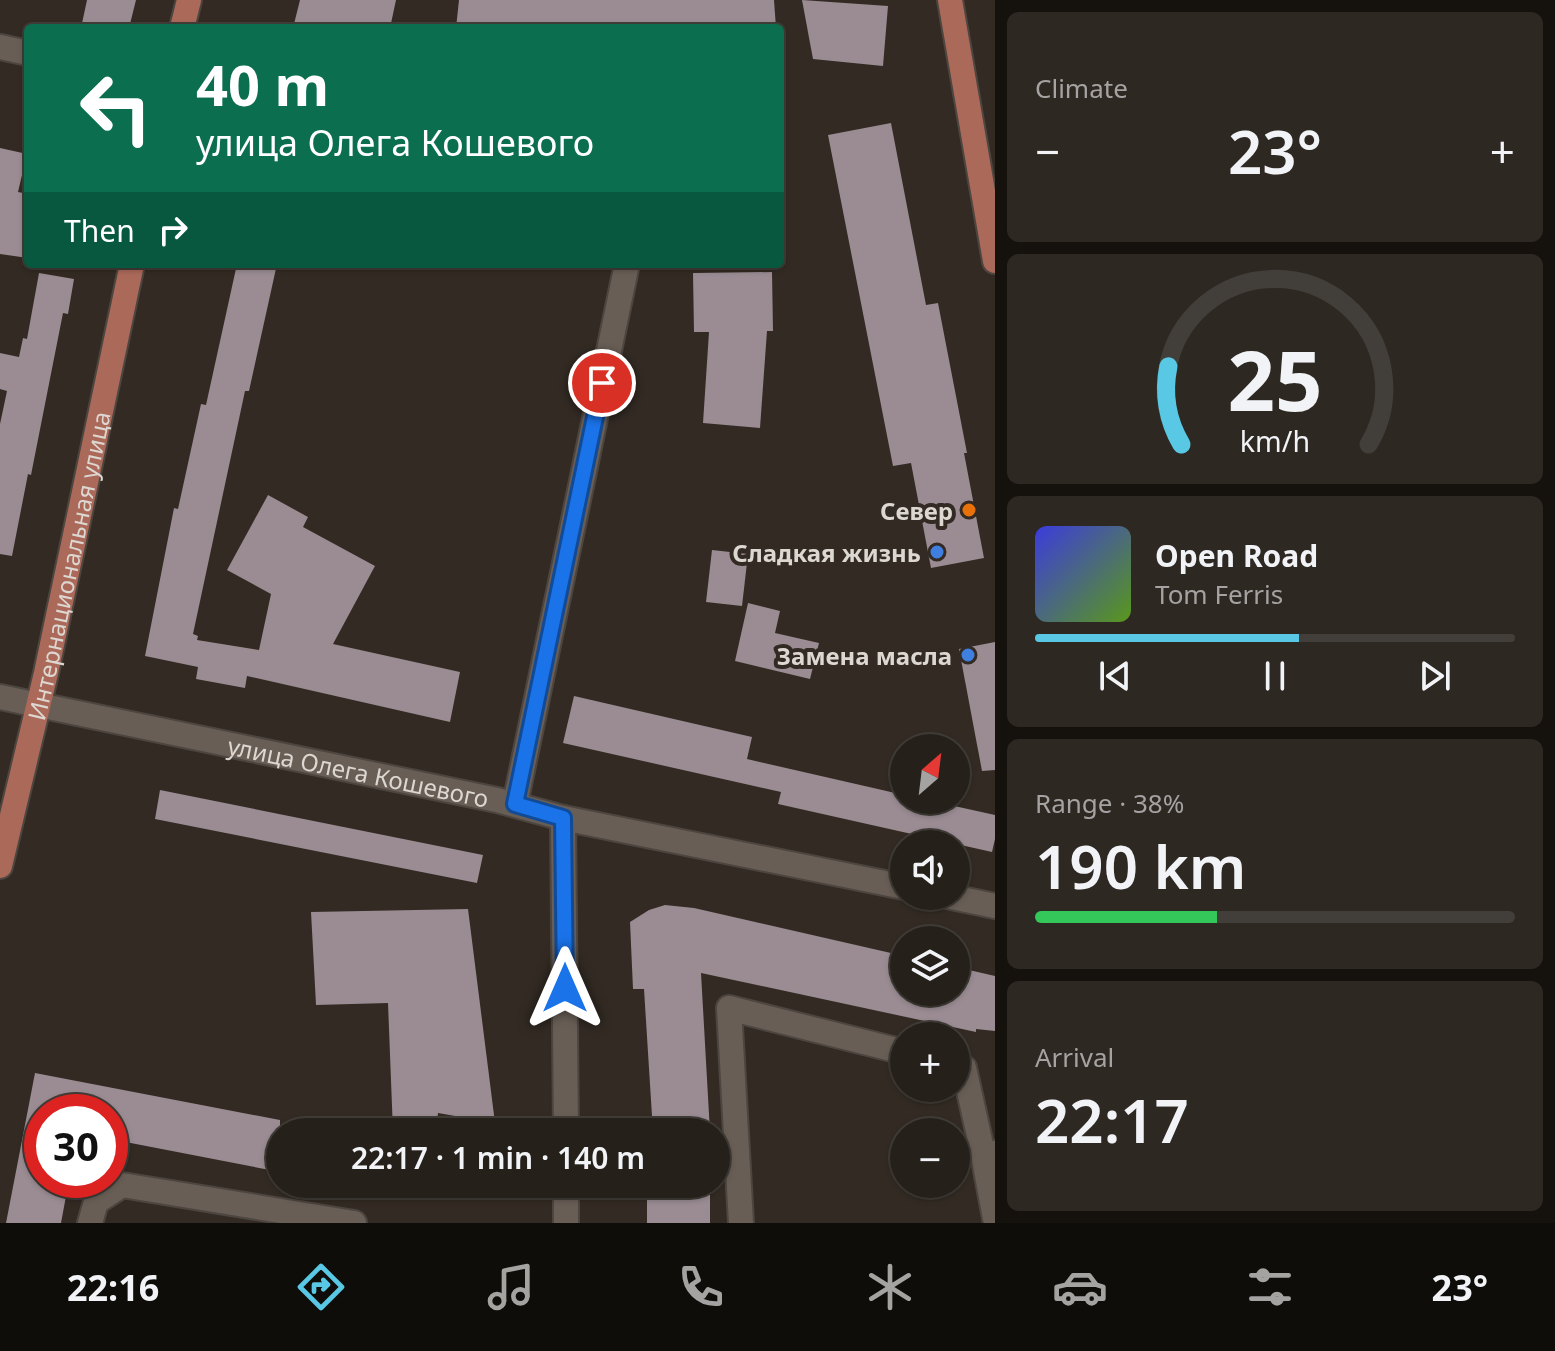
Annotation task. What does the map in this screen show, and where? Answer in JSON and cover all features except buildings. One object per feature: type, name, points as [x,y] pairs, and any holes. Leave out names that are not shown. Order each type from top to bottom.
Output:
[{"type":"main road","points":[[183,24],[189,0]]},
{"type":"main road","points":[[950,0],[995,261]]},
{"type":"main road","name":"Интернациональная улица","points":[[0,866],[38,706],[131,268]]},
{"type":"street","points":[[0,47],[24,52]]},
{"type":"street","points":[[515,804],[626,268]]},
{"type":"street","name":"улица Олега Кошевого","points":[[0,697],[515,804],[563,818],[890,884]]},
{"type":"street","points":[[563,818],[566,1118]]},
{"type":"street","points":[[970,901],[995,906]]},
{"type":"street","points":[[741,1223],[729,1008],[890,1048]]},
{"type":"street","points":[[970,1088],[989,1153],[995,1218]]},
{"type":"street","points":[[90,1223],[96,1202],[122,1185],[354,1223]]},
{"type":"street","points":[[566,1198],[566,1223]]},
{"type":"place","name":"Север","points":[[969,510]]},
{"type":"place","name":"Сладкая жизнь","points":[[937,552]]},
{"type":"place","name":"Замена масла","points":[[968,655]]},
{"type":"route","points":[[565,988],[563,818],[515,804],[602,383]]}]
